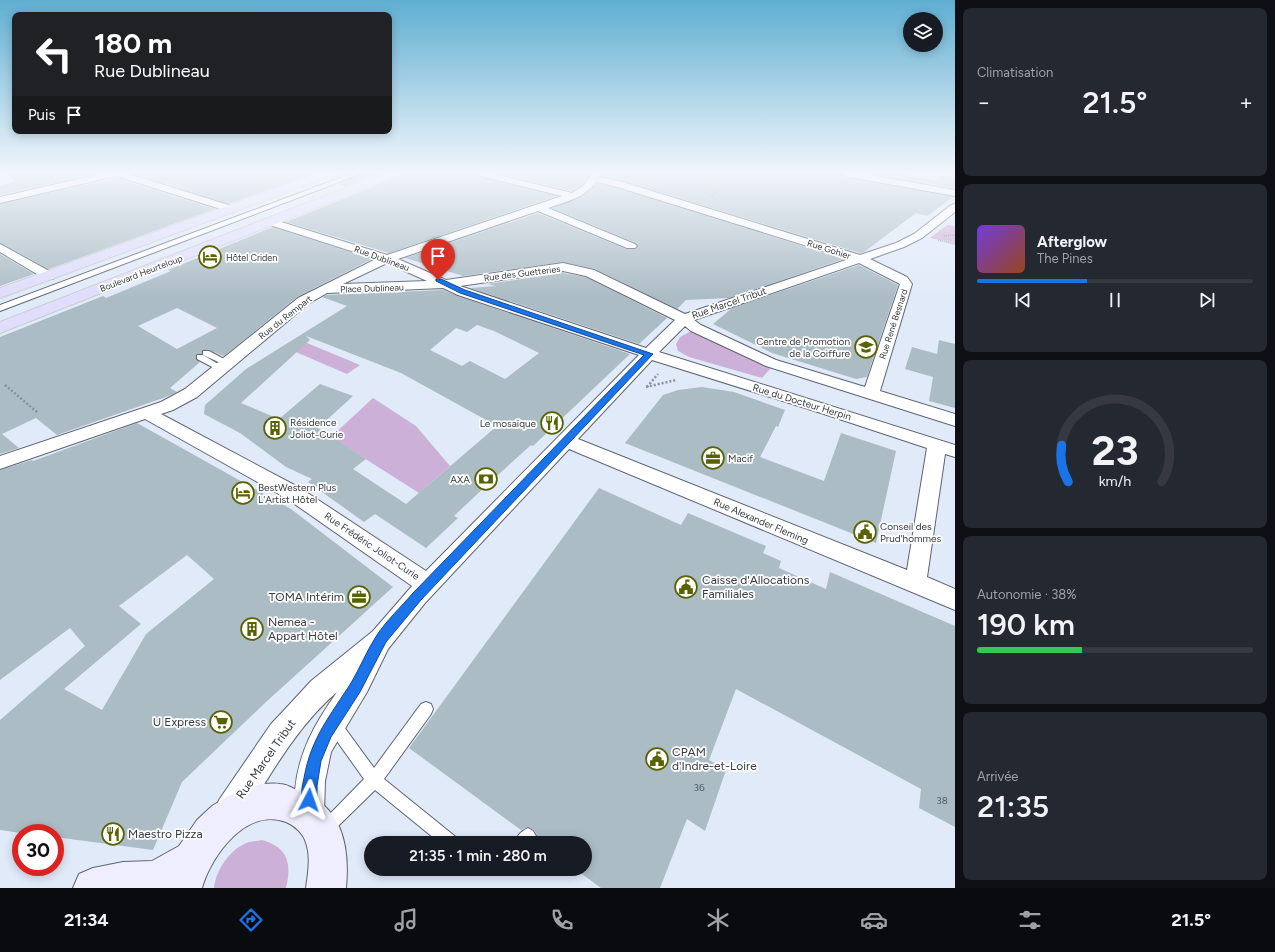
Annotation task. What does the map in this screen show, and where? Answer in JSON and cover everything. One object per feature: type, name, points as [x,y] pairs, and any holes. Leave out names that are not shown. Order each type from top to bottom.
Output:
[{"type":"main road","points":[[0,293],[216,214]]},
{"type":"main road","name":"Boulevard Heurteloup","points":[[0,328],[290,214]]},
{"type":"main road","points":[[248,215],[271,222]]},
{"type":"main road","points":[[93,888],[123,882],[156,880],[186,874],[206,837],[225,818],[246,806],[268,801],[290,803],[316,823],[328,858],[326,888]]},
{"type":"street","name":"Rue du Rempart","points":[[0,463],[147,413],[182,399],[192,393],[303,301],[324,289],[388,259],[520,214]]},
{"type":"street","points":[[554,214],[630,246]]},
{"type":"street","name":"Rue Gohier","points":[[716,214],[858,259]]},
{"type":"street","name":"Rue Marcel Tribut","points":[[225,818],[281,734],[320,690],[382,638],[417,596],[684,319],[908,241],[918,236],[946,214]]},
{"type":"street","name":"Boulevard Heurteloup","points":[[0,308],[248,215]]},
{"type":"street","points":[[940,220],[955,223]]},
{"type":"street","name":"Rue Dublineau","points":[[271,222],[388,259],[463,292],[649,354]]},
{"type":"street","points":[[0,247],[49,276]]},
{"type":"street","name":"Rue René Besnard","points":[[858,259],[903,280],[906,284],[871,394]]},
{"type":"street","name":"Rue des Guetteries","points":[[445,284],[555,268],[571,268],[600,277],[684,319]]},
{"type":"street","name":"Place Dublineau","points":[[324,289],[445,284]]},
{"type":"street","points":[[684,319],[696,328],[770,363],[955,420]]},
{"type":"street","name":"Rue du Docteur Herpin","points":[[649,354],[827,409],[946,448]]},
{"type":"street","points":[[827,409],[838,384]]},
{"type":"street","name":"Rue Frédéric Joliot-Curie","points":[[147,413],[294,493],[429,585]]},
{"type":"street","name":"Rue Alexander Fleming","points":[[567,440],[892,575],[915,582],[955,600]]},
{"type":"street","points":[[915,582],[946,448]]},
{"type":"street","name":"Rue Marcel Tribut","points":[[316,823],[310,786],[314,761],[326,732],[356,687],[382,638]]},
{"type":"lane","points":[[203,355],[225,365]]},
{"type":"lane","points":[[316,823],[374,780],[426,709]]},
{"type":"lane","points":[[332,722],[374,780],[443,836]]},
{"type":"path","points":[[935,239],[955,244]]},
{"type":"path","points":[[646,387],[681,379]]},
{"type":"path","points":[[5,385],[37,412]]},
{"type":"shaded area","points":[[947,225],[955,226],[955,243],[930,238]]},
{"type":"shaded area","points":[[689,332],[698,332],[771,368],[762,378],[689,357],[678,351],[676,344],[680,337]]},
{"type":"shaded area","points":[[307,343],[360,365],[347,374],[291,350],[300,344]]},
{"type":"shaded area","points":[[373,398],[416,426],[450,466],[419,493],[331,437]]},
{"type":"shaded area","points":[[262,840],[278,847],[286,858],[288,864],[288,879],[286,888],[214,888],[215,881],[221,867],[236,849],[249,842]]},
{"type":"building","points":[[0,214],[200,214],[49,269],[0,243]]},
{"type":"building","points":[[305,214],[503,214],[389,253],[286,222]]},
{"type":"building","points":[[534,214],[542,214],[626,249],[636,249],[638,246],[636,243],[567,214],[702,214],[844,259],[729,298],[686,300],[677,309],[595,269],[563,262],[463,276],[405,258]]},
{"type":"building","points":[[733,214],[914,214],[864,252],[860,253]]},
{"type":"building","points":[[273,227],[372,259],[297,297],[224,356],[209,350],[203,350],[202,354],[196,354],[196,359],[200,362],[170,388],[177,392],[57,435],[36,418],[2,434],[19,448],[0,454],[0,337],[103,296],[106,298],[171,271],[168,270]],"holes":[[[177,308],[217,328],[177,349],[138,326]]]},
{"type":"building","points":[[0,254],[34,274],[0,286]]},
{"type":"building","points":[[859,265],[898,285],[867,377],[856,379],[772,353],[713,324],[732,308]]},
{"type":"building","points":[[563,273],[586,277],[667,318],[639,344],[470,288],[496,286],[487,284]]},
{"type":"building","points":[[443,290],[630,354],[533,446],[531,445],[454,516],[458,518],[426,548],[375,514],[364,522],[308,482],[312,479],[286,467],[240,433],[204,414],[205,405],[246,369],[347,306],[322,297],[326,295]],"holes":[[[477,325],[494,331],[539,353],[505,379],[470,361],[462,366],[430,350],[456,328],[467,332]],[[306,336],[401,373],[497,426],[406,504],[353,469],[366,459],[318,428],[353,396],[320,384],[279,419],[241,403],[310,340]]]},
{"type":"building","points":[[939,340],[955,344],[955,408],[929,401],[933,377],[905,369],[912,347],[937,354]]},
{"type":"building","name":"Macif","points":[[702,387],[734,392],[785,410],[778,427],[776,426],[760,457],[824,481],[841,433],[896,451],[876,543],[625,443],[663,395],[678,390]]},
{"type":"building","points":[[137,423],[291,509],[393,587],[266,702],[182,782],[153,850],[64,838],[64,824],[12,824],[12,832],[0,830],[0,720],[85,646],[70,628],[0,680],[0,470],[32,460],[33,461]],"holes":[[[187,555],[214,579],[146,634],[102,710],[64,689],[141,624],[119,606]]]},
{"type":"building","points":[[599,488],[681,525],[688,513],[766,546],[763,553],[781,561],[779,568],[826,589],[830,572],[955,626],[955,827],[919,808],[921,789],[736,689],[709,760],[726,770],[705,831],[687,819],[660,888],[601,888],[585,876],[592,876],[592,836],[537,836],[534,830],[527,827],[521,830],[409,748]]},
{"type":"place","name":"Hôtel Criden","points":[[210,257]]},
{"type":"place","name":"Centre de Promotion de la Coiffure","points":[[866,347]]},
{"type":"place","name":"Le mosaïque","points":[[552,423]]},
{"type":"place","name":"Résidence Joliot-Curie","points":[[275,428]]},
{"type":"place","name":"Macif","points":[[713,458]]},
{"type":"place","name":"AXA","points":[[486,479]]},
{"type":"place","name":"BestWestern Plus L'Artist Hôtel","points":[[243,493]]},
{"type":"place","name":"Conseil des Prud'hommes","points":[[865,532]]},
{"type":"place","name":"Caisse d'Allocations Familiales","points":[[686,587]]},
{"type":"place","name":"TOMA Intérim","points":[[359,597]]},
{"type":"place","name":"Nemea - Appart Hôtel","points":[[252,629]]},
{"type":"place","name":"U Express","points":[[221,722]]},
{"type":"place","name":"CPAM d'Indre-et-Loire","points":[[657,759]]},
{"type":"place","name":"Maestro Pizza","points":[[113,834]]},
{"type":"route","points":[[309,800],[314,761],[318,749],[326,732],[356,687],[382,638],[417,596],[643,362],[649,354],[463,292],[438,280]]}]
